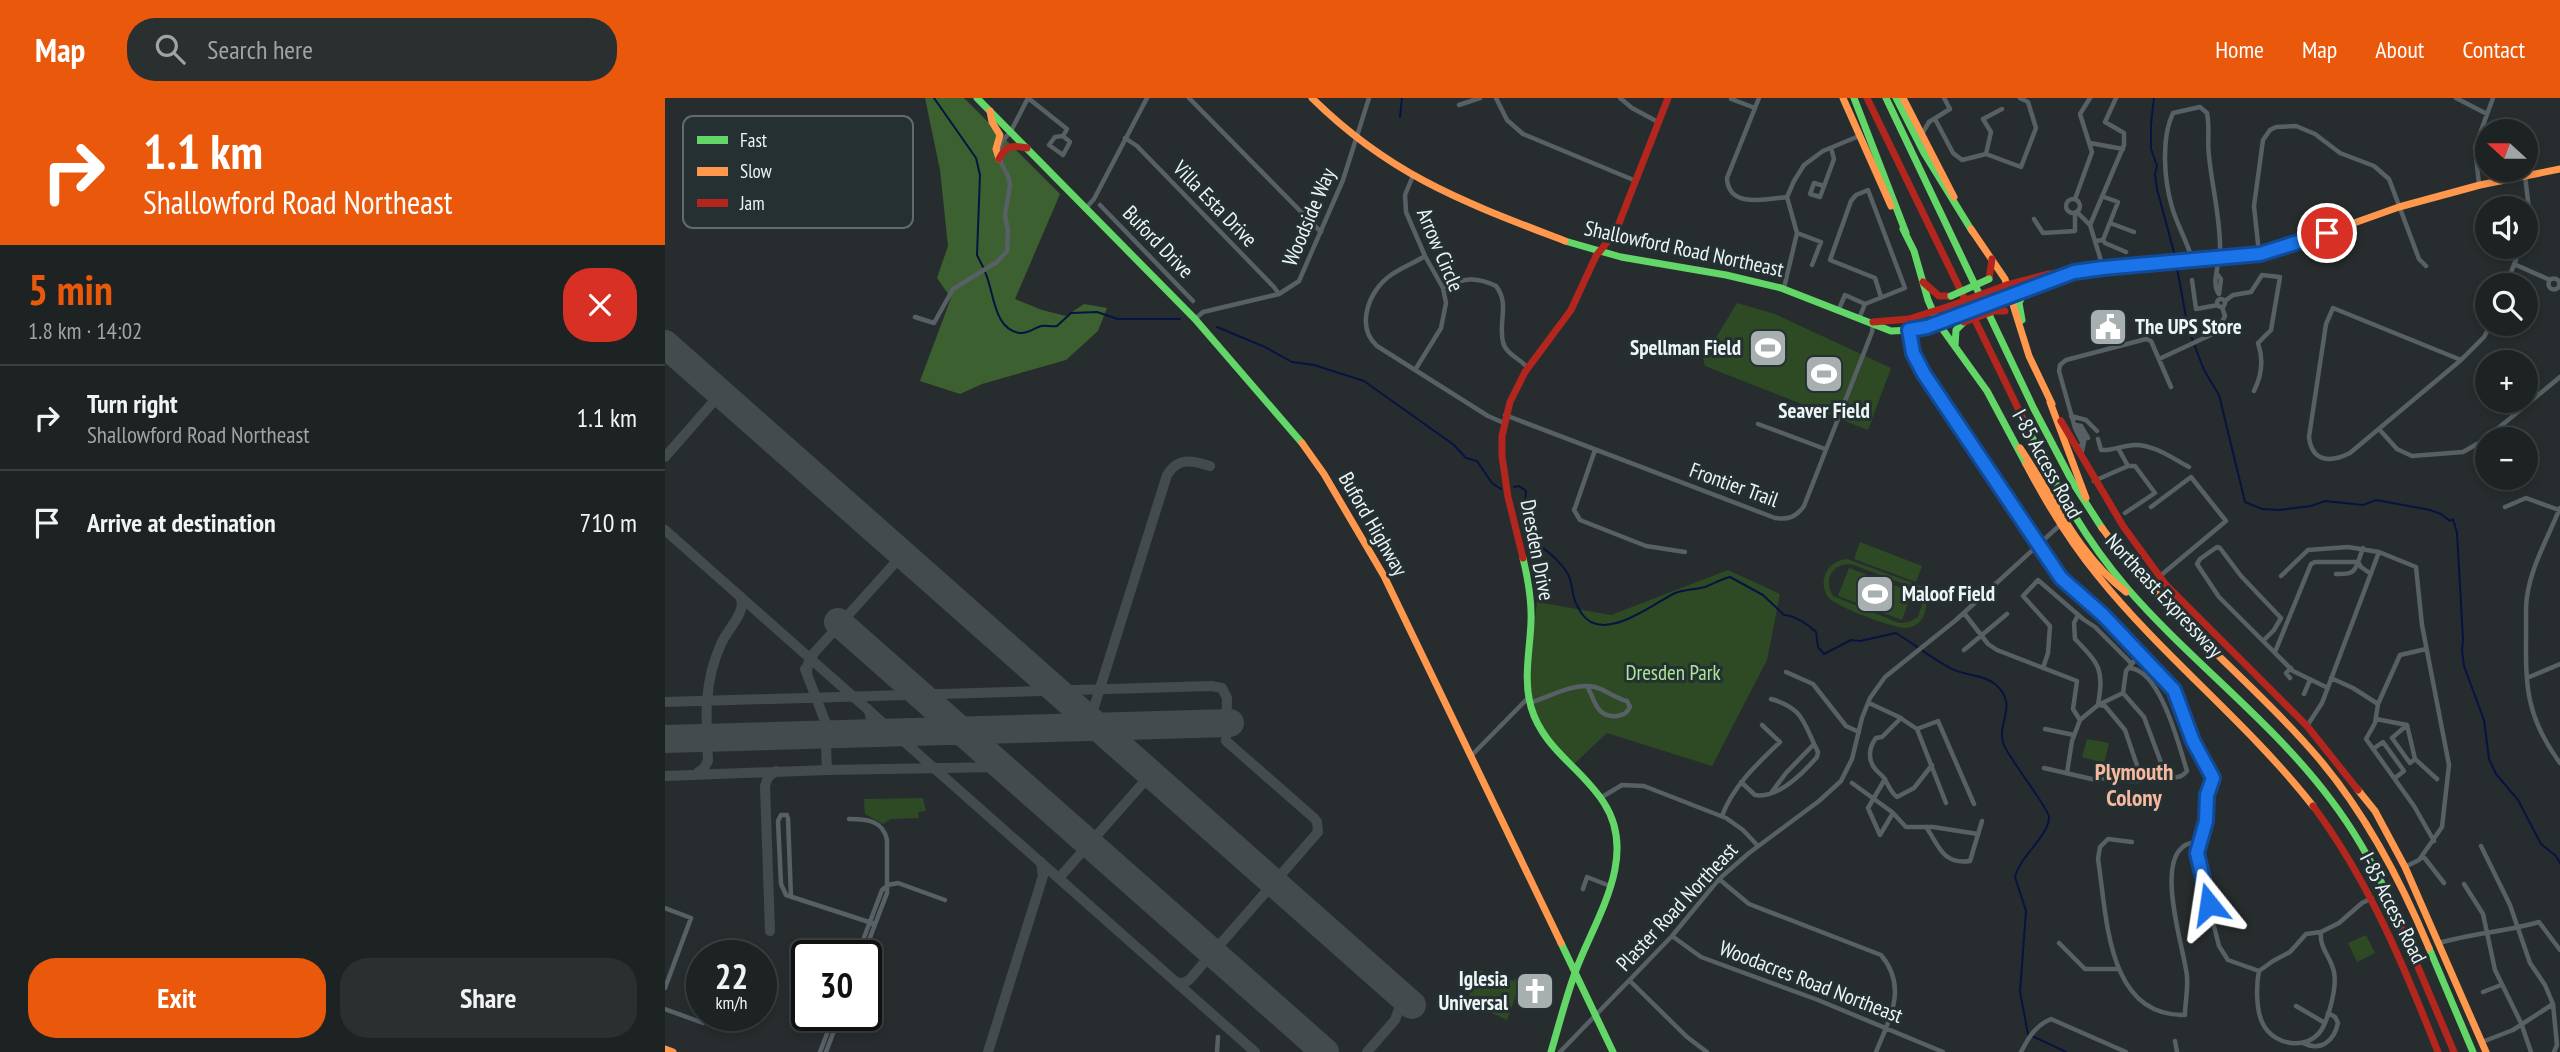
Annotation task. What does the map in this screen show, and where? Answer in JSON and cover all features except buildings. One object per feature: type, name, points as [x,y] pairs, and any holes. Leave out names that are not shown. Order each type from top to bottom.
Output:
[{"type":"main road","name":"Buford Highway","points":[[977,98],[1195,319],[1297,436],[1324,474],[1384,576],[1613,1052]]},
{"type":"main road","name":"Shallowford Road Northeast","points":[[1312,98],[1355,139],[1412,178],[1514,222],[1600,252],[1725,274],[1784,288],[1886,329],[1909,330],[1938,323],[2074,272]]},
{"type":"main road","name":"Dresden Drive","points":[[1551,1052],[1576,972],[1610,886],[1617,856],[1616,833],[1609,809],[1602,797],[1544,737],[1528,701],[1525,666],[1531,635],[1531,605],[1503,470],[1501,453],[1505,419],[1513,393],[1527,367],[1576,301],[1594,259],[1616,231],[1668,98]]},
{"type":"main road","name":"I-85 Access Road","points":[[1843,98],[1898,222],[1906,233],[1938,323],[1985,388],[2020,448],[2035,485],[2060,525],[2108,586],[2290,775],[2340,844],[2372,898],[2397,948],[2438,1052]]},
{"type":"main road","points":[[1854,98],[1906,233]]},
{"type":"main road","name":"Northeast Expressway","points":[[1867,98],[2063,500],[2090,543],[2137,598],[2308,773],[2351,828],[2385,891],[2454,1052]]},
{"type":"main road","name":"Northeast Expressway","points":[[1886,98],[2021,381],[2089,509],[2151,590],[2271,708],[2320,759],[2342,787],[2367,823],[2390,864],[2473,1052]]},
{"type":"main road","points":[[1896,98],[1924,153],[1959,214],[1972,231]]},
{"type":"main road","name":"I-85 Access Road","points":[[1903,98],[1972,231],[2007,285],[2017,321],[2050,402],[2130,541],[2159,577],[2307,726],[2375,811],[2405,867],[2486,1052]]},
{"type":"main road","points":[[990,111],[992,122],[1000,135],[996,149],[999,159]]},
{"type":"main road","points":[[999,159],[1009,145],[1027,148]]},
{"type":"main road","name":"Shallowford Road Northeast","points":[[2538,173],[2560,169]]},
{"type":"main road","name":"Shallowford Road Northeast","points":[[1873,322],[1909,319],[2007,285],[2049,274],[2260,254],[2303,242],[2399,207],[2495,182]]},
{"type":"main road","points":[[1923,281],[1940,296],[1951,296],[1989,279],[1991,258]]},
{"type":"main road","points":[[2021,331],[2019,303],[2025,290]]},
{"type":"main road","points":[[1955,346],[1956,330],[1964,322],[1994,311],[2005,311],[2017,321]]},
{"type":"main road","points":[[2050,402],[2089,509]]},
{"type":"main road","points":[[2020,448],[2077,539],[2117,586],[2137,598]]},
{"type":"main road","points":[[665,1049],[673,1052]]},
{"type":"street","points":[[915,317],[935,323],[953,289],[1003,256],[1008,243],[1005,215],[1010,185],[999,159],[1001,143],[1011,131],[1028,98],[1067,129],[1063,136]]},
{"type":"street","points":[[1086,208],[1094,199],[1147,98]]},
{"type":"street","points":[[1189,98],[1321,232]]},
{"type":"street","name":"Woodside Way","points":[[1195,319],[1203,312],[1279,294],[1300,281],[1352,156],[1369,98]]},
{"type":"street","points":[[1459,105],[1480,98]]},
{"type":"street","points":[[1496,98],[1507,120],[1523,134],[1636,181]]},
{"type":"street","points":[[1621,98],[1632,108],[1659,122]]},
{"type":"street","points":[[1759,98],[1727,178],[1727,186],[1737,197],[1748,200],[1787,197]]},
{"type":"street","points":[[1922,134],[1932,120],[1950,109],[1944,98]]},
{"type":"street","points":[[1932,120],[1953,153],[1962,160],[1986,155],[2021,167],[2036,128],[2028,102],[2020,98]]},
{"type":"street","points":[[2075,199],[2092,152],[2080,114],[2090,98]]},
{"type":"street","points":[[2090,225],[2104,197],[2126,138],[2124,133],[2105,122],[2116,98]]},
{"type":"street","points":[[2456,98],[2487,114]]},
{"type":"street","points":[[2480,185],[2475,147],[2493,98]]},
{"type":"street","points":[[1731,99],[1755,108]]},
{"type":"street","points":[[2159,359],[2217,332],[2225,317],[2218,274],[2221,248],[2209,153],[2209,120],[2207,113],[2200,107],[2173,113],[2169,121],[2166,148],[2171,205],[2192,260]]},
{"type":"street","points":[[1986,155],[1991,132],[1983,119],[2002,109]]},
{"type":"street","points":[[1915,121],[1932,120]]},
{"type":"street","points":[[2260,254],[2255,206],[2263,140],[2270,130],[2276,127],[2305,128],[2340,153],[2374,166],[2392,184],[2419,259],[2426,265]]},
{"type":"street","points":[[1063,136],[1070,142],[1063,155],[1049,145],[1055,137],[1063,136]]},
{"type":"street","points":[[1784,288],[1797,233],[1787,197],[1794,181],[1804,165],[1831,148],[1859,136]]},
{"type":"street","name":"Villa Esta Drive","points":[[1125,138],[1156,166],[1279,294]]},
{"type":"street","points":[[2090,143],[2123,149]]},
{"type":"street","points":[[1824,186],[1834,159],[1831,148]]},
{"type":"street","name":"Arrow Circle","points":[[1412,178],[1404,203],[1409,222],[1443,288],[1446,303],[1445,319],[1415,370]]},
{"type":"street","points":[[1860,317],[1865,304],[1905,288],[1868,190],[1856,195],[1851,201],[1830,260],[1875,278],[1881,297]]},
{"type":"street","points":[[2103,240],[2117,202],[2104,197]]},
{"type":"street","points":[[2034,219],[2043,233],[2075,231],[2076,213],[2080,204],[2075,199]]},
{"type":"street","points":[[2075,199],[2068,201],[2066,208],[2090,225],[2103,268]]},
{"type":"street","name":"Buford Drive","points":[[1100,205],[1193,301]]},
{"type":"street","points":[[2110,222],[2134,232]]},
{"type":"street","points":[[1797,233],[1821,242],[1812,265]]},
{"type":"street","points":[[2096,241],[2103,240]]},
{"type":"street","points":[[2103,240],[2126,252]]},
{"type":"street","points":[[1127,249],[1135,241]]},
{"type":"street","name":"Frontier Trail","points":[[1425,256],[1390,275],[1371,299],[1366,315],[1368,335],[1372,341],[1488,416],[1505,419],[1595,450],[1785,520],[1796,515],[1804,506],[1872,332],[1873,322]]},
{"type":"street","points":[[2511,273],[2516,259]]},
{"type":"street","points":[[2514,264],[2550,280]]},
{"type":"street","points":[[2192,280],[2196,309],[2232,295],[2251,292],[2262,275],[2280,277],[2270,330],[2256,344],[2263,357],[2261,376],[2254,391]]},
{"type":"street","points":[[1443,288],[1469,278],[1496,286],[1504,302],[1503,342],[1510,353],[1527,367]]},
{"type":"street","points":[[1839,309],[1845,295],[1865,304]]},
{"type":"street","points":[[2461,360],[2336,307],[2330,310],[2309,437],[2310,447],[2317,456],[2333,459],[2341,457],[2379,429],[2461,360],[2485,336]]},
{"type":"street","points":[[1909,330],[1913,353],[1924,374],[2037,544],[2071,589],[2099,611],[2174,690],[2193,741],[2213,778],[2207,795],[2206,821],[2198,860],[2221,949],[2228,960],[2259,971]]},
{"type":"street","points":[[2078,453],[2085,444],[2085,438],[2070,416],[2059,371],[2060,365],[2066,360],[2146,339],[2151,341],[2171,387]]},
{"type":"street","points":[[2379,429],[2405,454],[2463,452],[2484,440],[2560,377]]},
{"type":"street","points":[[2070,416],[2086,420],[2097,431]]},
{"type":"street","points":[[1758,424],[1825,449]]},
{"type":"street","points":[[2078,453],[2083,444],[2081,431]]},
{"type":"street","points":[[2098,439],[2101,450],[2113,451],[2134,445],[2150,447],[2189,467]]},
{"type":"street","points":[[2118,448],[2128,466]]},
{"type":"street","points":[[1595,450],[1574,510],[1580,520],[1646,546],[1685,552]]},
{"type":"street","points":[[2094,481],[2128,466],[2135,466],[2155,493],[2125,513]]},
{"type":"street","points":[[2151,507],[2191,477],[2226,521],[2159,577]]},
{"type":"street","points":[[2505,507],[2526,498],[2560,509],[2526,593],[2527,678],[2533,718],[2540,734],[2560,763]]},
{"type":"street","name":"Plaster Road Northeast","points":[[1560,1052],[1672,936],[1719,879],[1841,781],[1849,767],[1868,702],[1885,677],[1964,613],[2060,525]]},
{"type":"street","points":[[2263,641],[2281,618],[2217,547],[2200,559],[2197,567],[2219,597],[2263,641],[2291,668],[2328,688]]},
{"type":"street","points":[[2281,576],[2307,550],[2316,548],[2363,548],[2416,567],[2426,649],[2449,765],[2442,827],[2423,856],[2405,867]]},
{"type":"street","points":[[2336,574],[2350,574],[2356,569],[2363,548]]},
{"type":"street","points":[[2307,726],[2322,703],[2379,552]]},
{"type":"street","points":[[2358,562],[2371,574]]},
{"type":"street","points":[[2275,652],[2311,564],[2358,562]]},
{"type":"street","points":[[2043,668],[2048,653],[2050,626],[2023,596],[2038,580],[2095,627],[2131,663],[2130,668],[2136,668],[2157,690],[2166,707],[2187,771],[2183,776],[2175,778],[2155,775],[2134,781],[2103,777],[2096,780],[2044,768]]},
{"type":"street","points":[[1964,613],[1997,650],[2077,681],[2073,709],[2080,720]]},
{"type":"street","points":[[1964,650],[2007,614]]},
{"type":"street","points":[[2078,615],[2074,622],[2074,639],[2097,662],[2101,672],[2098,705]]},
{"type":"street","points":[[2426,649],[2400,655],[2378,704],[2376,719],[2366,740],[2395,778],[2434,841]]},
{"type":"street","points":[[2141,653],[2131,663],[2123,682],[2123,693],[2144,717],[2166,776]]},
{"type":"street","points":[[2527,678],[2560,664]]},
{"type":"street","points":[[2290,678],[2286,674],[2291,668]]},
{"type":"street","points":[[1786,672],[1813,684],[1846,726],[1859,732]]},
{"type":"street","points":[[2331,678],[2378,704]]},
{"type":"street","points":[[2304,694],[2309,680]]},
{"type":"street","points":[[1471,756],[1528,701],[1576,687],[1587,686],[1601,689],[1615,698],[1627,701],[1629,710],[1619,716],[1605,715],[1594,705],[1587,686]]},
{"type":"street","points":[[2067,773],[2074,735],[2080,720],[2098,705],[2123,693]]},
{"type":"street","points":[[1741,782],[1755,795],[1771,794],[1785,786],[1814,761],[1818,752],[1797,710],[1771,699]]},
{"type":"street","points":[[1868,702],[1902,718],[1917,729],[1946,803]]},
{"type":"street","points":[[2098,705],[2105,706],[2125,730],[2142,780]]},
{"type":"street","points":[[1902,718],[1882,737],[1876,738],[1869,751],[1876,770],[1897,797],[1914,788],[1931,765]]},
{"type":"street","points":[[2376,719],[2407,725]]},
{"type":"street","points":[[1917,729],[1938,721],[1974,804]]},
{"type":"street","points":[[1721,816],[1741,782],[1780,742],[1762,725]]},
{"type":"street","points":[[2407,725],[2392,738],[2410,764],[2415,759]]},
{"type":"street","points":[[2407,725],[2415,759],[2437,779]]},
{"type":"street","points":[[2045,729],[2074,735]]},
{"type":"street","points":[[2373,749],[2383,742],[2404,771],[2395,778]]},
{"type":"street","points":[[1771,794],[1786,773],[1814,744]]},
{"type":"street","points":[[1885,779],[1867,808],[1880,835],[1893,813]]},
{"type":"street","points":[[1852,783],[1893,813],[1906,827],[1978,834]]},
{"type":"street","points":[[1602,797],[1622,785],[1635,784],[1721,816],[1743,830],[1758,846]]},
{"type":"street","points":[[792,897],[788,817],[781,816],[778,821],[783,890],[792,897],[872,923]]},
{"type":"street","points":[[849,819],[871,820],[884,832],[887,893],[864,940]]},
{"type":"street","points":[[1926,827],[1941,853],[1959,861],[1971,860],[1982,821]]},
{"type":"street","points":[[2132,842],[2108,839],[2100,847],[2098,859],[2118,969],[2134,997],[2170,1016],[2185,1016],[2187,978],[2170,878],[2178,852],[2191,842],[2200,842]]},
{"type":"street","points":[[2480,846],[2520,928],[2530,964],[2545,985],[2553,1004],[2557,1045],[2554,1052]]},
{"type":"street","points":[[2423,856],[2444,883]]},
{"type":"street","points":[[1583,889],[1587,877],[1610,886]]},
{"type":"street","points":[[1719,879],[1749,904],[1881,955],[1892,970],[1895,1003],[1876,1052]]},
{"type":"street","points":[[888,885],[898,883],[945,900]]},
{"type":"street","points":[[2464,884],[2483,914],[2495,970],[2521,1023],[2531,1052]]},
{"type":"street","points":[[2328,1013],[2335,1017],[2338,1023],[2327,1045],[2316,1052],[2303,1043],[2281,1041],[2268,1032],[2261,1022],[2257,983],[2259,971],[2290,952],[2306,934],[2321,932],[2339,923],[2372,898]]},
{"type":"street","points":[[665,908],[691,918],[665,988]]},
{"type":"street","points":[[2439,943],[2539,922],[2560,950]]},
{"type":"street","points":[[867,940],[872,923]]},
{"type":"street","points":[[2303,1043],[2320,1032],[2325,1023],[2335,981],[2334,972],[2321,943],[2321,932]]},
{"type":"street","name":"Woodacres Road Northeast","points":[[1672,936],[1701,957],[1887,1027],[1943,1052]]},
{"type":"street","points":[[2059,943],[2084,969],[2118,969]]},
{"type":"street","points":[[1630,981],[1687,1037],[1707,1052]]},
{"type":"street","points":[[2483,992],[2501,985]]},
{"type":"street","points":[[2482,1042],[2498,1037],[2553,1004]]},
{"type":"street","points":[[2296,1006],[2325,1023]]},
{"type":"street","points":[[665,1009],[686,1017]]},
{"type":"street","points":[[2021,1052],[2029,1035],[2051,1019],[2126,1052]]},
{"type":"street","points":[[820,1052],[828,1031]]},
{"type":"street","points":[[826,1052],[835,1031]]},
{"type":"street","points":[[1217,1052],[1218,1037]]},
{"type":"street","points":[[2175,1041],[2176,1052]]},
{"type":"green space","points":[[925,98],[964,98],[1060,194],[1015,299],[1066,316],[1084,304],[1107,308],[1098,331],[1066,360],[982,384],[960,394],[920,381],[951,298],[937,278],[948,246],[940,170]]},
{"type":"green space","points":[[1737,303],[1775,314],[1891,368],[1868,430],[1705,366],[1703,359]]},
{"type":"green space","points":[[1860,542],[1922,566],[1916,582],[1854,559]]},
{"type":"green space","points":[[1847,559],[1935,591],[1933,595],[1924,592],[1926,610],[1921,620],[1912,627],[1899,627],[1853,611],[1829,598],[1824,589],[1825,576],[1837,561]],"holes":[[[1851,564],[1912,587],[1923,601],[1918,617],[1899,623],[1833,596],[1829,579],[1834,569]]]},
{"type":"green space","name":"Maloof Field","points":[[1849,568],[1912,592],[1902,620],[1838,596]]},
{"type":"green space","name":"Dresden Park","points":[[1728,570],[1780,594],[1767,660],[1712,766],[1607,733],[1573,765],[1541,724],[1529,689],[1537,602],[1611,615]]},
{"type":"green space","points":[[2087,739],[2109,743],[2104,763],[2082,757]]},
{"type":"green space","points":[[923,798],[926,811],[918,812],[919,818],[891,819],[883,824],[865,814],[864,799]]},
{"type":"green space","points":[[2366,935],[2375,953],[2357,962],[2348,943]]},
{"type":"green space","points":[[1476,969],[1513,981],[1524,981],[1522,987],[1519,987],[1507,1020],[1468,1002]]},
{"type":"waterway","points":[[934,98],[976,158],[980,175],[977,255],[983,267]]},
{"type":"waterway","points":[[1400,117],[1402,98]]},
{"type":"waterway","points":[[2154,98],[2151,149],[2157,166],[2157,189],[2175,256]]},
{"type":"waterway","points":[[2177,268],[2188,328],[2204,370],[2219,395],[2245,502],[2262,509],[2279,510],[2311,506],[2325,501],[2363,505],[2376,500],[2430,510],[2450,521],[2453,519],[2457,533],[2464,666],[2484,720],[2489,759],[2496,774],[2518,800],[2541,844],[2556,856],[2560,863]]},
{"type":"waterway","points":[[985,272],[999,317],[1004,325],[1020,333],[1041,326],[1057,326],[1071,313],[1097,312],[1118,319],[1180,319]]},
{"type":"waterway","points":[[1217,327],[1265,347],[1292,362],[1314,365],[1364,381],[1454,445],[1466,458],[1477,461],[1492,483],[1501,489]]},
{"type":"waterway","points":[[1514,487],[1519,486],[1526,491],[1526,523],[1537,545],[1565,570],[1576,604],[1591,622],[1602,625],[1628,619],[1677,592],[1705,587],[1730,577],[1763,595],[1784,615],[1813,629],[1818,647],[1824,654],[1851,640],[1860,641],[1896,633],[1950,668],[1985,678],[1995,684],[2006,699],[2002,730],[2004,745],[2049,817],[2048,824],[2022,861],[2015,877],[2026,911],[2020,992],[2028,1034],[2066,1052]]},
{"type":"taxiway","points":[[665,457],[721,393]]},
{"type":"taxiway","points":[[1090,720],[1167,475],[1181,463],[1197,462],[1210,466]]},
{"type":"taxiway","points":[[665,530],[1255,1052]]},
{"type":"taxiway","points":[[807,673],[814,653],[903,554]]},
{"type":"taxiway","points":[[697,773],[708,761],[706,716],[711,673],[721,644],[739,614],[742,602],[740,596]]},
{"type":"taxiway","points":[[805,669],[825,721],[827,770]]},
{"type":"taxiway","points":[[665,702],[1211,686],[1222,688],[1227,698],[1226,741],[1314,818],[1318,832],[1189,980],[1181,984],[1175,981]]},
{"type":"taxiway","points":[[854,733],[869,726],[871,719],[868,709]]},
{"type":"taxiway","points":[[665,776],[1003,767]]},
{"type":"taxiway","points":[[770,931],[765,786],[768,777],[776,771]]},
{"type":"taxiway","points":[[1059,878],[1151,774]]},
{"type":"taxiway","points":[[988,1052],[1043,876],[1041,862]]},
{"type":"taxiway","points":[[1367,1052],[1395,1020],[1400,1006]]},
{"type":"runway","points":[[665,344],[1412,1005]]},
{"type":"runway","points":[[838,622],[1325,1052]]},
{"type":"runway","points":[[665,739],[1230,723]]},
{"type":"traffic: fast","points":[[977,98],[1195,319],[1302,443]]},
{"type":"traffic: fast","points":[[1854,98],[1906,233]]},
{"type":"traffic: fast","points":[[1886,98],[2034,409],[2073,483],[2102,528]]},
{"type":"traffic: fast","points":[[1896,98],[1924,153],[1972,231]]},
{"type":"traffic: fast","points":[[1903,229],[1914,251],[1928,300],[1938,323],[1987,391],[2026,464]]},
{"type":"traffic: fast","points":[[1565,241],[1621,257],[1726,275],[1781,288],[1891,331],[1912,330],[1952,316]]},
{"type":"traffic: fast","points":[[2011,295],[2089,270],[2260,253],[2292,245]]},
{"type":"traffic: fast","points":[[1951,296],[1989,279]]},
{"type":"traffic: fast","points":[[2022,320],[2019,303],[2024,292]]},
{"type":"traffic: fast","points":[[1955,346],[1956,330],[1964,322]]},
{"type":"traffic: fast","points":[[2031,435],[2074,515],[2098,552],[2152,615],[2308,771],[2354,834],[2388,896]]},
{"type":"traffic: fast","points":[[1523,558],[1531,606],[1527,675],[1531,707],[1544,735],[1604,803],[1614,824],[1617,845],[1616,866],[1610,888],[1576,970],[1551,1052]]},
{"type":"traffic: fast","points":[[1561,943],[1613,1052]]},
{"type":"traffic: fast","points":[[2429,948],[2473,1052]]},
{"type":"traffic: slow","points":[[1312,98],[1371,148],[1430,184],[1565,241]]},
{"type":"traffic: slow","points":[[1843,98],[1891,206]]},
{"type":"traffic: slow","points":[[1903,98],[1954,197]]},
{"type":"traffic: slow","points":[[990,111],[992,122],[1000,135],[996,149],[999,159]]},
{"type":"traffic: slow","points":[[2292,245],[2399,207],[2480,185],[2560,169]]},
{"type":"traffic: slow","points":[[1971,229],[2005,279],[2029,356],[2052,404]]},
{"type":"traffic: slow","points":[[1952,316],[2011,295]]},
{"type":"traffic: slow","points":[[2050,402],[2086,498]]},
{"type":"traffic: slow","points":[[1302,443],[1324,474],[1384,576],[1561,943]]},
{"type":"traffic: slow","points":[[2020,448],[2080,543],[2109,577],[2126,592]]},
{"type":"traffic: slow","points":[[2026,464],[2059,522],[2098,576],[2150,635],[2261,747],[2313,806]]},
{"type":"traffic: slow","points":[[2102,528],[2153,590],[2293,730],[2337,781],[2382,850],[2429,948]]},
{"type":"traffic: slow","points":[[2358,790],[2375,811],[2405,867],[2486,1052]]},
{"type":"traffic: slow","points":[[665,1049],[673,1052]]},
{"type":"traffic: jam","points":[[1523,558],[1508,497],[1502,456],[1502,436],[1510,402],[1525,372],[1571,310],[1596,256],[1616,231],[1668,98]]},
{"type":"traffic: jam","points":[[1867,98],[2031,435]]},
{"type":"traffic: jam","points":[[999,159],[1010,147],[1027,148]]},
{"type":"traffic: jam","points":[[1989,279],[1992,259]]},
{"type":"traffic: jam","points":[[2007,285],[2067,272]]},
{"type":"traffic: jam","points":[[1923,282],[1939,296],[1951,296]]},
{"type":"traffic: jam","points":[[1950,306],[2007,285]]},
{"type":"traffic: jam","points":[[1873,322],[1909,319],[1950,306]]},
{"type":"traffic: jam","points":[[1964,322],[1994,311],[2005,311]]},
{"type":"traffic: jam","points":[[2061,421],[2123,526],[2166,585],[2307,726],[2358,790]]},
{"type":"traffic: jam","points":[[2313,806],[2351,864],[2384,925],[2438,1052]]},
{"type":"traffic: jam","points":[[2388,896],[2454,1052]]},
{"type":"place","name":"The UPS Store","points":[[2108,327]]},
{"type":"place","name":"Spellman Field","points":[[1768,348]]},
{"type":"place","name":"Seaver Field","points":[[1824,374]]},
{"type":"place","name":"Maloof Field","points":[[1875,594]]},
{"type":"place","name":"Iglesia Universal","points":[[1535,991]]},
{"type":"district","name":"Plymouth Colony","points":[[2134,785]]},
{"type":"route","points":[[2209,904],[2197,853],[2206,821],[2207,795],[2213,778],[2193,741],[2178,697],[2154,666],[2061,578],[1924,374],[1913,353],[1909,330],[1927,327],[2074,272],[2260,254],[2327,233]]}]
